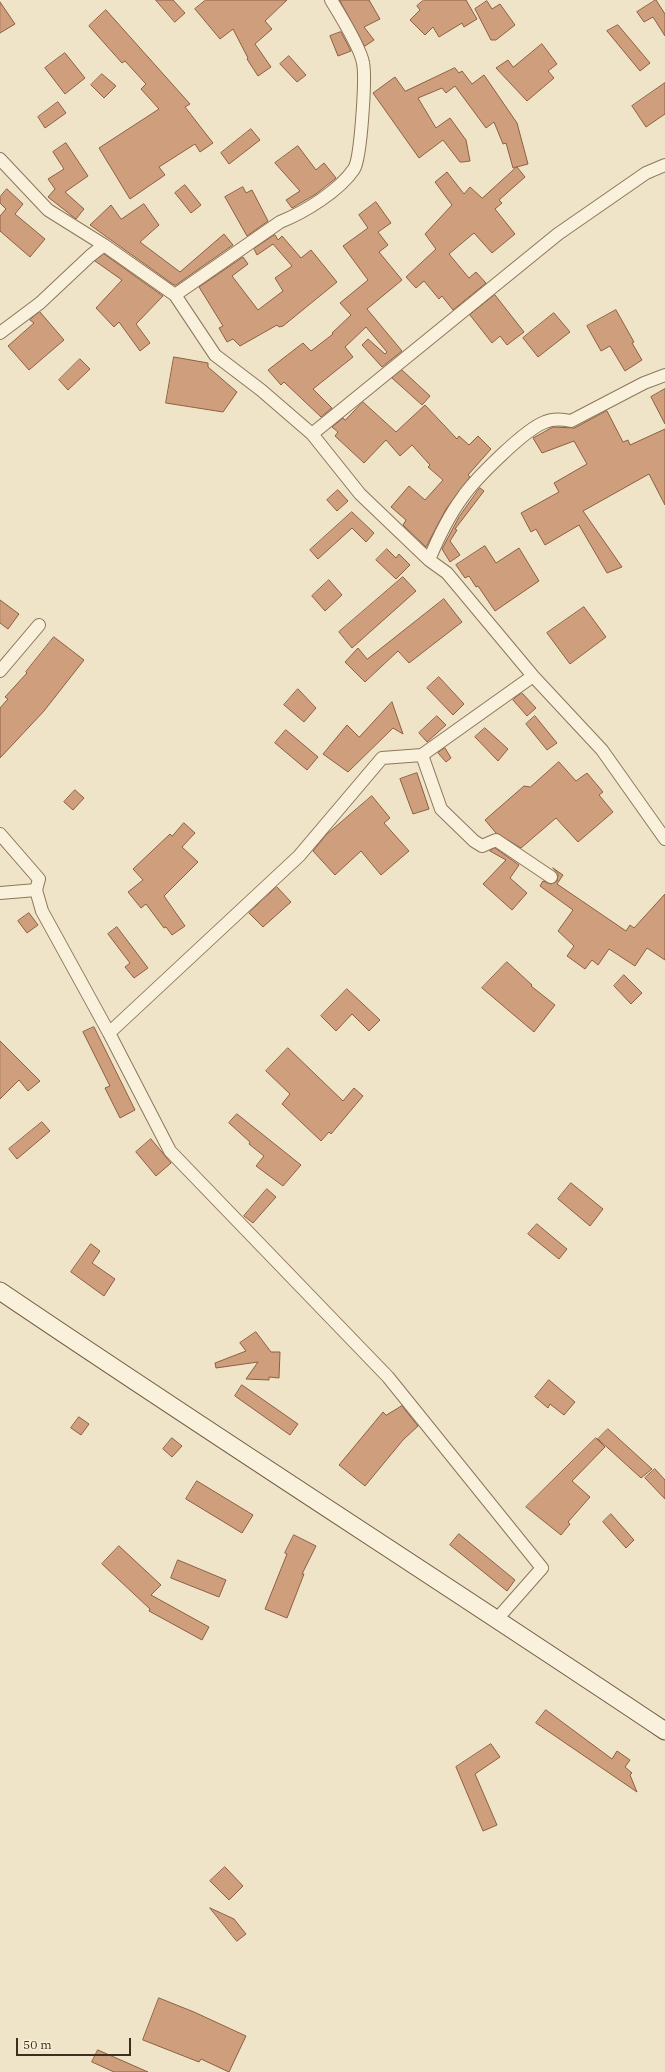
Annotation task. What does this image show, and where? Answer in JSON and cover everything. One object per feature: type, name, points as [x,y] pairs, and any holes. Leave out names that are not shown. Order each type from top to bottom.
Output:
[{"type":"main road","points":[[0,1291],[205,1429],[497,1619],[665,1731]]},
{"type":"street","points":[[176,294],[280,222],[300,214],[342,183],[355,167],[364,104],[363,61],[331,0]]},
{"type":"street","points":[[0,159],[48,210],[104,245],[176,294],[215,355],[261,390],[312,434],[360,494],[429,560],[447,573],[533,676],[602,750],[665,838]]},
{"type":"street","points":[[312,434],[558,234],[646,173],[665,165]]},
{"type":"street","points":[[0,334],[40,303],[90,256],[104,245]]},
{"type":"street","points":[[429,560],[444,525],[462,497],[485,472],[525,434],[544,422],[561,418],[571,421],[644,383],[665,374]]},
{"type":"street","points":[[0,672],[39,625]]},
{"type":"street","points":[[108,1033],[299,856],[382,758],[422,755],[533,676]]},
{"type":"street","points":[[422,755],[441,809],[474,841],[482,846],[496,840],[551,877]]},
{"type":"street","points":[[0,834],[39,879],[36,890],[42,911],[170,1151],[388,1377],[542,1568],[497,1619]]},
{"type":"street","points":[[0,893],[36,890]]},
{"type":"building","points":[[156,0],[173,0],[185,13],[175,22]]},
{"type":"building","points":[[206,0],[287,0],[265,21],[272,29],[255,44],[271,67],[258,76],[247,59],[248,58],[233,29],[220,39],[195,9]]},
{"type":"building","points":[[340,0],[369,0],[380,19],[364,27],[374,40],[365,46]]},
{"type":"building","points":[[424,0],[466,0],[477,19],[464,27],[462,23],[439,37],[433,27],[425,35],[410,20],[420,10],[417,6]]},
{"type":"building","points":[[656,0],[665,14],[665,36],[653,17],[644,22],[637,12]]},
{"type":"building","points":[[487,1],[492,9],[500,4],[515,25],[496,40],[491,40],[475,9]]},
{"type":"building","points":[[0,2],[15,24],[0,33]]},
{"type":"building","points":[[106,10],[190,104],[185,107],[213,143],[200,152],[195,144],[159,167],[165,175],[130,199],[99,148],[159,109],[141,89],[146,84],[125,61],[122,63],[89,26]]},
{"type":"building","points":[[618,25],[650,63],[640,71],[607,31]]},
{"type":"building","points":[[341,32],[351,51],[338,56],[330,36]]},
{"type":"building","points":[[542,44],[557,64],[548,71],[554,78],[527,101],[496,68],[508,60],[513,67]]},
{"type":"building","points":[[65,53],[85,78],[65,94],[45,68]]},
{"type":"building","points":[[289,56],[306,75],[297,82],[280,64]]},
{"type":"building","points":[[455,68],[459,73],[462,71],[472,84],[484,75],[517,123],[528,164],[513,168],[506,143],[503,144],[494,122],[486,128],[455,86],[446,93],[442,88],[418,98],[436,128],[450,118],[466,140],[470,161],[460,162],[443,140],[419,158],[373,93],[395,77],[405,91]]},
{"type":"building","points":[[102,74],[116,86],[104,98],[91,85]]},
{"type":"building","points":[[665,83],[665,114],[646,127],[632,106]]},
{"type":"building","points":[[58,102],[66,113],[45,128],[38,117]]},
{"type":"building","points":[[251,129],[260,140],[229,164],[221,153]]},
{"type":"building","points":[[66,143],[88,176],[65,192],[84,209],[76,219],[48,197],[55,189],[48,179],[64,169],[53,152]]},
{"type":"building","points":[[298,146],[316,170],[324,163],[336,178],[316,194],[292,208],[286,200],[300,191],[275,163]]},
{"type":"building","points":[[517,167],[525,177],[499,200],[502,203],[495,209],[515,234],[492,253],[474,233],[449,254],[469,278],[476,272],[486,283],[453,310],[442,296],[439,299],[424,281],[416,288],[406,277],[436,249],[425,234],[452,205],[435,182],[447,172],[464,194],[470,187],[482,198]]},
{"type":"building","points":[[185,185],[201,205],[191,213],[175,193]]},
{"type":"building","points":[[243,187],[246,193],[252,190],[268,221],[247,236],[225,197]]},
{"type":"building","points":[[7,189],[23,204],[15,214],[45,239],[30,257],[0,231],[0,216],[6,209],[0,203],[0,197]]},
{"type":"building","points":[[376,202],[391,223],[378,232],[388,245],[379,252],[402,280],[367,309],[402,351],[382,367],[362,345],[368,339],[385,354],[387,352],[366,327],[345,347],[353,357],[313,389],[332,408],[321,417],[284,382],[281,385],[268,370],[303,343],[311,351],[333,334],[332,333],[351,315],[340,303],[368,280],[343,246],[368,228],[359,215]]},
{"type":"building","points":[[144,204],[159,225],[140,242],[180,272],[224,234],[233,245],[174,285],[90,225],[111,205],[121,219]]},
{"type":"building","points":[[275,235],[278,240],[282,236],[301,258],[311,250],[337,282],[283,326],[279,327],[277,325],[240,346],[233,339],[227,342],[219,328],[223,326],[199,287],[243,257],[248,264],[232,276],[258,310],[283,291],[275,278],[292,266],[273,244],[257,255],[254,249]]},
{"type":"building","points":[[104,254],[163,296],[136,324],[150,343],[140,351],[119,322],[114,327],[96,308],[122,280],[95,261]]},
{"type":"building","points":[[495,295],[524,332],[507,345],[500,336],[492,343],[470,315]]},
{"type":"building","points":[[616,310],[634,342],[632,343],[642,360],[625,371],[610,346],[601,351],[587,326]]},
{"type":"building","points":[[40,312],[64,340],[29,370],[8,346],[34,323],[30,320]]},
{"type":"building","points":[[554,313],[570,332],[538,357],[523,338]]},
{"type":"building","points":[[174,357],[208,363],[208,367],[237,392],[223,412],[166,403]]},
{"type":"building","points":[[80,359],[90,369],[68,390],[59,380]]},
{"type":"building","points":[[402,370],[430,396],[422,405],[392,378]]},
{"type":"building","points":[[665,389],[665,424],[651,397]]},
{"type":"building","points":[[363,402],[396,432],[425,405],[457,439],[459,436],[469,445],[478,436],[491,449],[468,475],[470,477],[446,509],[426,547],[403,525],[406,520],[391,507],[409,486],[425,500],[443,480],[428,467],[430,465],[412,445],[400,456],[386,440],[364,463],[335,436],[338,432],[332,427],[343,418],[345,420]]},
{"type":"building","points":[[607,411],[623,442],[628,440],[630,445],[665,429],[665,505],[649,474],[583,511],[622,567],[607,573],[579,525],[545,545],[536,529],[531,532],[521,513],[559,492],[554,483],[587,464],[574,441],[542,453],[533,438],[553,427],[574,428]]},
{"type":"building","points":[[480,488],[484,491],[455,529],[457,530],[450,541],[460,555],[450,562],[442,549],[459,517]]},
{"type":"building","points":[[338,490],[348,501],[337,511],[327,500]]},
{"type":"building","points":[[352,512],[374,533],[366,542],[352,528],[318,559],[310,550]]},
{"type":"building","points":[[485,546],[496,563],[519,548],[539,581],[495,611],[478,586],[476,587],[469,576],[465,578],[456,565]]},
{"type":"building","points":[[387,549],[396,558],[399,554],[410,565],[396,579],[376,560]]},
{"type":"building","points":[[403,577],[416,591],[352,648],[339,632]]},
{"type":"building","points":[[329,580],[342,595],[325,611],[312,596]]},
{"type":"building","points":[[444,599],[462,622],[409,663],[398,651],[365,682],[345,662],[358,648],[367,659]]},
{"type":"building","points":[[0,600],[19,614],[8,629],[0,623]]},
{"type":"building","points":[[584,607],[606,637],[570,664],[547,633]]},
{"type":"building","points":[[54,637],[84,660],[44,711],[0,758],[0,708],[8,699],[5,697],[27,673],[26,672]]},
{"type":"building","points":[[439,677],[464,704],[453,715],[427,688]]},
{"type":"building","points":[[298,689],[316,708],[304,722],[284,705]]},
{"type":"building","points":[[522,693],[536,708],[527,716],[513,700]]},
{"type":"building","points":[[392,702],[403,734],[393,728],[348,772],[323,754],[347,725],[359,737]]},
{"type":"building","points":[[437,716],[446,725],[427,742],[419,733]]},
{"type":"building","points":[[535,716],[557,743],[547,750],[526,724]]},
{"type":"building","points":[[485,728],[508,749],[498,761],[475,737]]},
{"type":"building","points":[[286,730],[318,757],[307,770],[275,743]]},
{"type":"building","points":[[445,748],[451,758],[446,762],[438,753]]},
{"type":"building","points":[[559,762],[576,781],[587,773],[603,792],[599,795],[613,812],[578,842],[556,818],[521,848],[496,833],[485,820],[524,786],[530,787]]},
{"type":"building","points":[[417,773],[429,809],[413,814],[400,779]]},
{"type":"building","points":[[75,790],[84,798],[73,810],[64,802]]},
{"type":"building","points":[[372,796],[390,818],[384,823],[409,851],[381,875],[361,851],[335,875],[313,851],[326,835]]},
{"type":"building","points":[[184,823],[195,833],[182,847],[198,862],[164,896],[185,926],[172,935],[166,927],[164,928],[146,904],[141,908],[128,892],[143,880],[133,869],[170,834],[172,836]]},
{"type":"building","points":[[495,848],[519,865],[510,878],[527,893],[512,910],[483,884],[506,860],[490,851]]},
{"type":"building","points":[[553,868],[563,875],[557,884],[626,931],[630,925],[634,928],[665,894],[665,960],[647,948],[635,966],[609,949],[598,965],[592,960],[585,969],[567,956],[574,946],[558,931],[573,910],[540,886],[543,881],[551,884],[557,881],[558,874]]},
{"type":"building","points":[[277,887],[291,902],[263,927],[249,913]]},
{"type":"building","points":[[29,913],[38,925],[27,933],[18,921]]},
{"type":"building","points":[[117,927],[148,968],[134,978],[125,967],[130,963],[108,934]]},
{"type":"building","points":[[507,962],[532,985],[531,986],[555,1005],[534,1032],[482,988]]},
{"type":"building","points":[[624,975],[642,993],[631,1004],[614,986]]},
{"type":"building","points":[[347,989],[380,1020],[369,1031],[352,1014],[336,1031],[321,1016]]},
{"type":"building","points":[[94,1027],[135,1110],[120,1118],[105,1088],[110,1086],[83,1032]]},
{"type":"building","points":[[0,1041],[40,1081],[28,1091],[19,1080],[0,1099]]},
{"type":"building","points":[[288,1048],[343,1101],[354,1088],[363,1096],[331,1134],[329,1132],[321,1141],[282,1104],[290,1094],[266,1071]]},
{"type":"building","points":[[237,1114],[301,1165],[283,1186],[256,1166],[264,1156],[249,1144],[250,1142],[229,1123]]},
{"type":"building","points":[[42,1122],[50,1131],[17,1159],[9,1149]]},
{"type":"building","points":[[151,1139],[171,1163],[156,1176],[136,1152]]},
{"type":"building","points":[[571,1183],[603,1209],[590,1226],[558,1199]]},
{"type":"building","points":[[267,1189],[276,1197],[253,1223],[244,1216]]},
{"type":"building","points":[[537,1224],[567,1249],[559,1259],[528,1234]]},
{"type":"building","points":[[91,1244],[100,1251],[92,1263],[115,1279],[104,1296],[71,1272]]},
{"type":"building","points":[[256,1332],[271,1352],[280,1352],[279,1378],[269,1377],[269,1380],[246,1379],[258,1362],[216,1368],[215,1363],[246,1351],[240,1343]]},
{"type":"building","points":[[549,1380],[575,1402],[564,1415],[550,1404],[548,1408],[535,1397]]},
{"type":"building","points":[[242,1385],[298,1424],[290,1435],[235,1396]]},
{"type":"building","points":[[402,1406],[418,1426],[403,1440],[365,1486],[339,1465],[383,1412],[386,1415]]},
{"type":"building","points":[[79,1417],[89,1424],[81,1435],[71,1428]]},
{"type":"building","points":[[608,1429],[652,1469],[641,1478],[598,1439]]},
{"type":"building","points":[[172,1438],[182,1446],[172,1457],[163,1449]]},
{"type":"building","points":[[596,1438],[605,1447],[572,1481],[590,1497],[568,1522],[570,1524],[561,1535],[526,1507]]},
{"type":"building","points":[[655,1469],[665,1480],[665,1499],[645,1478]]},
{"type":"building","points":[[197,1481],[253,1515],[242,1533],[186,1499]]},
{"type":"building","points":[[611,1514],[634,1540],[626,1548],[603,1522]]},
{"type":"building","points":[[459,1534],[515,1580],[507,1591],[450,1545]]},
{"type":"building","points":[[294,1535],[316,1546],[302,1574],[304,1574],[287,1618],[265,1609],[287,1554],[285,1553]]},
{"type":"building","points":[[119,1546],[161,1585],[151,1595],[209,1627],[202,1640],[149,1611],[150,1609],[102,1564]]},
{"type":"building","points":[[178,1560],[226,1580],[219,1597],[171,1578]]},
{"type":"building","points":[[546,1710],[612,1759],[617,1751],[630,1760],[625,1767],[632,1773],[630,1775],[637,1792],[536,1723]]},
{"type":"building","points":[[491,1744],[500,1757],[475,1774],[497,1825],[483,1831],[456,1767]]},
{"type":"building","points":[[225,1867],[243,1886],[229,1900],[210,1881]]},
{"type":"building","points":[[210,1908],[234,1919],[246,1934],[237,1941]]},
{"type":"building","points":[[159,1998],[246,2036],[229,2072],[201,2059],[199,2062],[143,2040]]},
{"type":"building","points":[[98,2050],[148,2072],[114,2072],[92,2062]]}]
